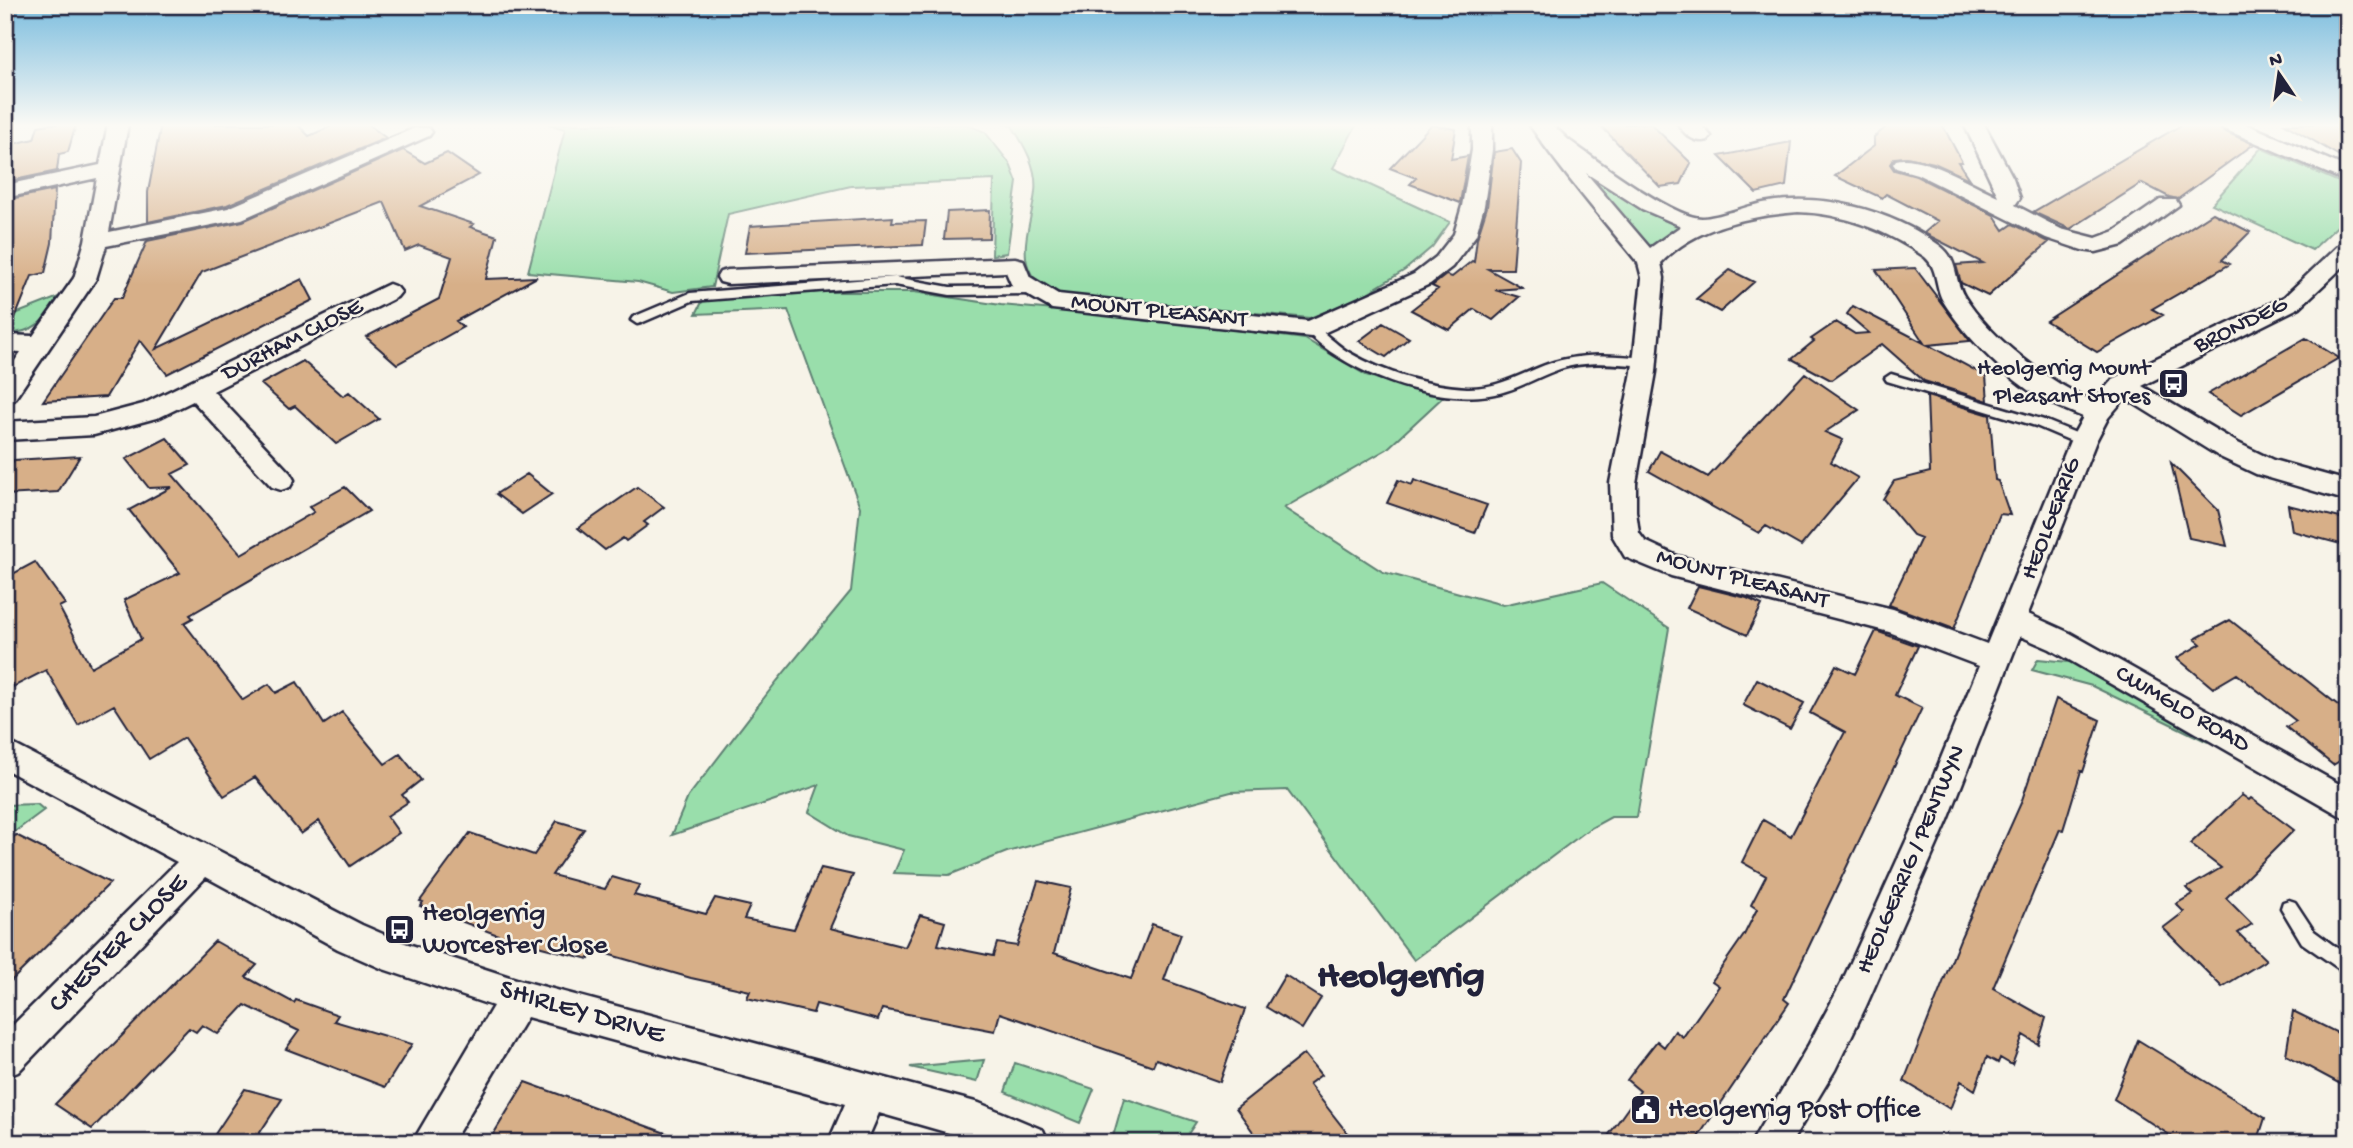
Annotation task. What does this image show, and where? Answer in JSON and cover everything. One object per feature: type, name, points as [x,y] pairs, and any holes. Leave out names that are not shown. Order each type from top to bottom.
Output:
[{"type":"street","points":[[5,192],[70,178]]},
{"type":"street","points":[[5,394],[85,279],[96,241],[107,178]]},
{"type":"street","points":[[96,241],[234,214],[318,178]]},
{"type":"street","points":[[1311,329],[1422,279],[1444,262],[1465,235],[1478,178]]},
{"type":"street","points":[[1579,178],[1649,262],[1668,242],[1699,225],[1772,206],[1797,203],[1844,209],[1889,228],[1938,256],[1944,263],[1945,280],[1954,299],[1975,324],[2039,385],[2057,396],[2098,413]]},
{"type":"street","points":[[1609,178],[1675,218],[1699,225]]},
{"type":"street","points":[[1940,178],[2057,234],[2093,246],[2109,243],[2168,205]]},
{"type":"street","points":[[2001,206],[2009,198],[2002,178]]},
{"type":"street","name":"BRONDEG","points":[[2122,385],[2292,302],[2348,249]]},
{"type":"street","name":"MOUNT PLEASANT","points":[[1649,262],[1653,278],[1645,362],[1623,483],[1626,536],[1635,549],[1671,565],[1893,621],[1996,660]]},
{"type":"street","name":"MOUNT PLEASANT","points":[[728,277],[1015,265],[1020,281],[1052,301],[1311,329]]},
{"type":"street","name":"DURHAM CLOSE","points":[[5,431],[94,426],[124,420],[197,389],[388,292]]},
{"type":"street","points":[[5,343],[41,345]]},
{"type":"street","points":[[2122,385],[2241,456],[2265,467],[2348,491]]},
{"type":"street","name":"HEOLGERRIG","points":[[1996,660],[2083,441],[2098,413],[2122,385]]},
{"type":"street","name":"DURHAM CLOSE","points":[[197,389],[281,480]]},
{"type":"street","name":"CWMGLO ROAD","points":[[2013,620],[2060,641],[2348,806]]},
{"type":"street","name":"HEOLGERRIG / PENTWYN","points":[[1770,1143],[1822,1057],[1854,994],[1932,820],[1996,660]]},
{"type":"street","name":"SHIRLEY DRIVE","points":[[5,753],[350,937],[396,957],[519,997],[979,1122],[1030,1143]]},
{"type":"street","name":"CHESTER CLOSE","points":[[5,1059],[202,859]]},
{"type":"street","points":[[430,1143],[519,997]]},
{"type":"street","points":[[848,1143],[869,1092]]},
{"type":"lane","points":[[636,320],[690,297],[895,281],[950,291],[1034,290]]},
{"type":"lane","points":[[1311,329],[1316,336],[1353,361],[1378,373],[1434,387],[1469,392],[1503,388],[1560,364],[1577,361],[1611,359],[1645,362]]},
{"type":"lane","points":[[1891,379],[2040,423],[2083,441]]},
{"type":"lane","points":[[2289,908],[2308,937],[2348,967]]},
{"type":"green space","points":[[552,178],[1015,178],[1017,182],[1007,253],[992,255],[994,180],[851,186],[728,214],[712,287],[673,292],[638,282],[528,272]]},
{"type":"green space","points":[[1034,178],[1354,178],[1450,222],[1432,247],[1405,270],[1359,298],[1310,318],[1082,298],[1051,290],[1038,282],[1030,271],[1026,246]]},
{"type":"green space","points":[[1587,178],[1595,178],[1676,223],[1679,227],[1647,249]]},
{"type":"green space","points":[[2235,178],[2329,178],[2348,186],[2348,216],[2312,250],[2212,204]]},
{"type":"green space","points":[[819,292],[914,292],[1001,305],[1142,318],[1305,339],[1366,375],[1407,388],[1445,395],[1387,449],[1284,508],[1383,572],[1503,605],[1602,583],[1669,628],[1637,817],[1611,817],[1589,829],[1414,960],[1287,790],[1231,792],[1007,852],[949,875],[894,873],[904,850],[848,836],[809,812],[819,785],[672,835],[688,797],[777,681],[851,591],[860,507],[788,310],[696,314],[703,300]]},
{"type":"green space","points":[[61,296],[39,324],[25,331],[5,334],[5,318]]},
{"type":"green space","points":[[2038,659],[2079,663],[2208,742],[2092,686],[2032,670]]},
{"type":"green space","points":[[37,804],[44,810],[5,839],[5,805]]},
{"type":"green space","points":[[984,1060],[977,1082],[910,1067]]},
{"type":"green space","points":[[1015,1063],[1094,1089],[1080,1123],[1005,1092]]},
{"type":"green space","points":[[1124,1098],[1196,1122],[1182,1143],[1118,1143],[1112,1140]]},
{"type":"building","points":[[5,178],[26,178],[5,182]]},
{"type":"building","points":[[151,178],[292,178],[227,205],[148,222]]},
{"type":"building","points":[[341,178],[474,178],[420,206],[474,224],[470,227],[497,236],[486,279],[537,277],[456,321],[463,327],[397,364],[366,337],[439,299],[452,257],[419,245],[405,251],[384,202],[202,272],[156,349],[302,279],[313,300],[167,374],[140,340],[106,397],[43,401],[114,298],[122,298],[147,241],[243,221]]},
{"type":"building","points":[[1416,178],[1464,178],[1460,203],[1410,184]]},
{"type":"building","points":[[1491,178],[1520,178],[1513,269],[1488,269],[1522,288],[1495,290],[1519,297],[1493,320],[1474,309],[1449,330],[1411,310],[1438,289],[1432,286],[1446,275],[1452,277],[1474,262],[1477,238],[1487,207]]},
{"type":"building","points":[[1651,178],[1684,178],[1681,184],[1660,187]]},
{"type":"building","points":[[1741,178],[1787,178],[1786,186],[1756,193]]},
{"type":"building","points":[[1838,178],[1919,178],[1994,215],[2004,230],[2013,224],[2049,242],[1988,296],[1961,283],[1956,265],[1983,263],[1924,233],[1938,221],[1886,194],[1882,198]]},
{"type":"building","points":[[2092,178],[2208,178],[2178,199],[2142,183],[2070,229],[2033,212]]},
{"type":"building","points":[[55,190],[52,243],[45,273],[32,276],[9,333],[5,332],[5,200]]},
{"type":"building","points":[[990,210],[989,238],[944,239],[947,212]]},
{"type":"building","points":[[2213,213],[2250,232],[2222,260],[2230,264],[2152,309],[2163,315],[2097,352],[2046,321]]},
{"type":"building","points":[[893,217],[892,222],[926,221],[923,245],[745,253],[750,226]]},
{"type":"building","points":[[1915,268],[1970,341],[1928,345],[1986,376],[1988,401],[1924,381],[1882,344],[1831,380],[1792,359],[1814,341],[1811,339],[1836,322],[1855,334],[1869,333],[1847,314],[1853,306],[1924,343],[1876,270]]},
{"type":"building","points":[[1730,270],[1754,282],[1720,312],[1696,299]]},
{"type":"building","points":[[1383,323],[1409,338],[1386,357],[1359,341]]},
{"type":"building","points":[[2306,338],[2339,358],[2241,415],[2208,394]]},
{"type":"building","points":[[303,361],[343,396],[349,392],[379,419],[336,444],[295,406],[289,409],[261,384]]},
{"type":"building","points":[[1805,373],[1859,410],[1825,432],[1843,440],[1831,462],[1858,478],[1801,546],[1766,526],[1759,533],[1649,471],[1660,451],[1708,477]]},
{"type":"building","points":[[1927,396],[1990,415],[1995,480],[1998,481],[2010,515],[2000,514],[1954,629],[1889,605],[1921,538],[1913,535],[1883,499],[1894,481],[1930,472]]},
{"type":"building","points":[[167,438],[190,465],[172,474],[241,554],[314,512],[309,507],[345,487],[369,511],[190,615],[193,618],[184,623],[243,700],[269,684],[276,693],[297,682],[324,724],[342,712],[385,764],[400,754],[421,780],[402,795],[408,802],[387,816],[399,833],[350,866],[319,821],[301,834],[255,777],[224,796],[184,738],[149,759],[114,705],[78,725],[46,670],[13,687],[5,671],[5,578],[35,562],[65,604],[59,607],[91,667],[141,639],[124,600],[180,573],[129,510],[172,487],[149,488],[126,459]]},
{"type":"building","points":[[80,456],[58,492],[5,495],[5,473],[14,460]]},
{"type":"building","points":[[2171,463],[2218,510],[2227,546],[2189,538]]},
{"type":"building","points":[[527,474],[552,494],[522,514],[496,494]]},
{"type":"building","points":[[1398,480],[1412,485],[1414,480],[1487,505],[1475,533],[1387,503]]},
{"type":"building","points":[[637,487],[664,507],[644,522],[648,525],[626,541],[623,538],[605,550],[578,528]]},
{"type":"building","points":[[2288,505],[2348,520],[2348,546],[2292,531]]},
{"type":"building","points":[[1698,586],[1747,598],[1762,605],[1747,635],[1687,608]]},
{"type":"building","points":[[2230,620],[2348,713],[2348,756],[2333,765],[2286,727],[2296,721],[2237,674],[2213,688],[2177,658],[2201,644],[2195,639]]},
{"type":"building","points":[[1876,631],[1918,646],[1895,695],[1922,708],[1784,999],[1789,1003],[1694,1143],[1603,1143],[1640,1091],[1627,1080],[1638,1065],[1657,1041],[1664,1047],[1675,1031],[1683,1037],[1719,986],[1712,981],[1744,935],[1757,909],[1751,905],[1766,876],[1742,862],[1763,820],[1791,836],[1845,732],[1810,713],[1836,665],[1855,674]]},
{"type":"building","points":[[1757,679],[1804,703],[1790,729],[1743,705]]},
{"type":"building","points":[[2056,699],[2100,720],[2063,830],[2060,829],[1993,988],[2046,1018],[2038,1044],[2023,1035],[2012,1065],[2000,1058],[1998,1063],[1987,1057],[1975,1090],[1961,1081],[1950,1109],[1904,1081],[1961,937],[2021,803]]},
{"type":"building","points":[[2242,795],[2249,800],[2251,798],[2294,830],[2226,898],[2252,924],[2238,933],[2266,960],[2222,987],[2163,928],[2184,912],[2176,904],[2193,894],[2187,888],[2221,868],[2190,844]]},
{"type":"building","points":[[557,821],[584,829],[552,875],[605,889],[612,877],[640,885],[634,895],[706,914],[715,898],[750,906],[744,919],[794,929],[821,868],[853,875],[830,928],[905,947],[920,915],[945,922],[938,945],[993,956],[997,943],[1017,946],[1038,881],[1071,888],[1054,953],[1131,979],[1152,924],[1181,934],[1164,980],[1245,1009],[1220,1082],[1156,1059],[1153,1066],[1000,1013],[995,1031],[882,1009],[878,1020],[816,1004],[813,1013],[747,998],[750,991],[691,978],[593,950],[589,959],[506,938],[420,906],[423,902],[420,901],[470,833],[534,855]]},
{"type":"building","points":[[16,835],[110,883],[5,987],[5,844]]},
{"type":"building","points":[[215,941],[257,965],[246,977],[294,1003],[296,1000],[338,1015],[334,1021],[412,1044],[385,1087],[286,1049],[299,1031],[245,1005],[218,1034],[202,1025],[196,1032],[189,1028],[92,1129],[55,1104]]},
{"type":"building","points":[[1285,975],[1321,998],[1302,1029],[1266,1007]]},
{"type":"building","points":[[2293,1011],[2348,1038],[2348,1088],[2286,1055]]},
{"type":"building","points":[[2138,1040],[2265,1118],[2257,1143],[2182,1143],[2114,1099]]},
{"type":"building","points":[[1304,1054],[1321,1075],[1309,1084],[1355,1143],[1261,1143],[1236,1108]]},
{"type":"building","points":[[525,1082],[682,1139],[681,1143],[488,1143]]},
{"type":"building","points":[[245,1089],[282,1099],[253,1143],[215,1134]]},
{"type":"place","name":"Heolgerrig Mount Pleasant Stores","points":[[2173,383]]},
{"type":"place","name":"Heolgerrig Worcester Close","points":[[399,930]]},
{"type":"place","name":"Heolgerrig Post Office","points":[[1645,1110]]},
{"type":"district","name":"Heolgerrig","points":[[1401,978]]}]
